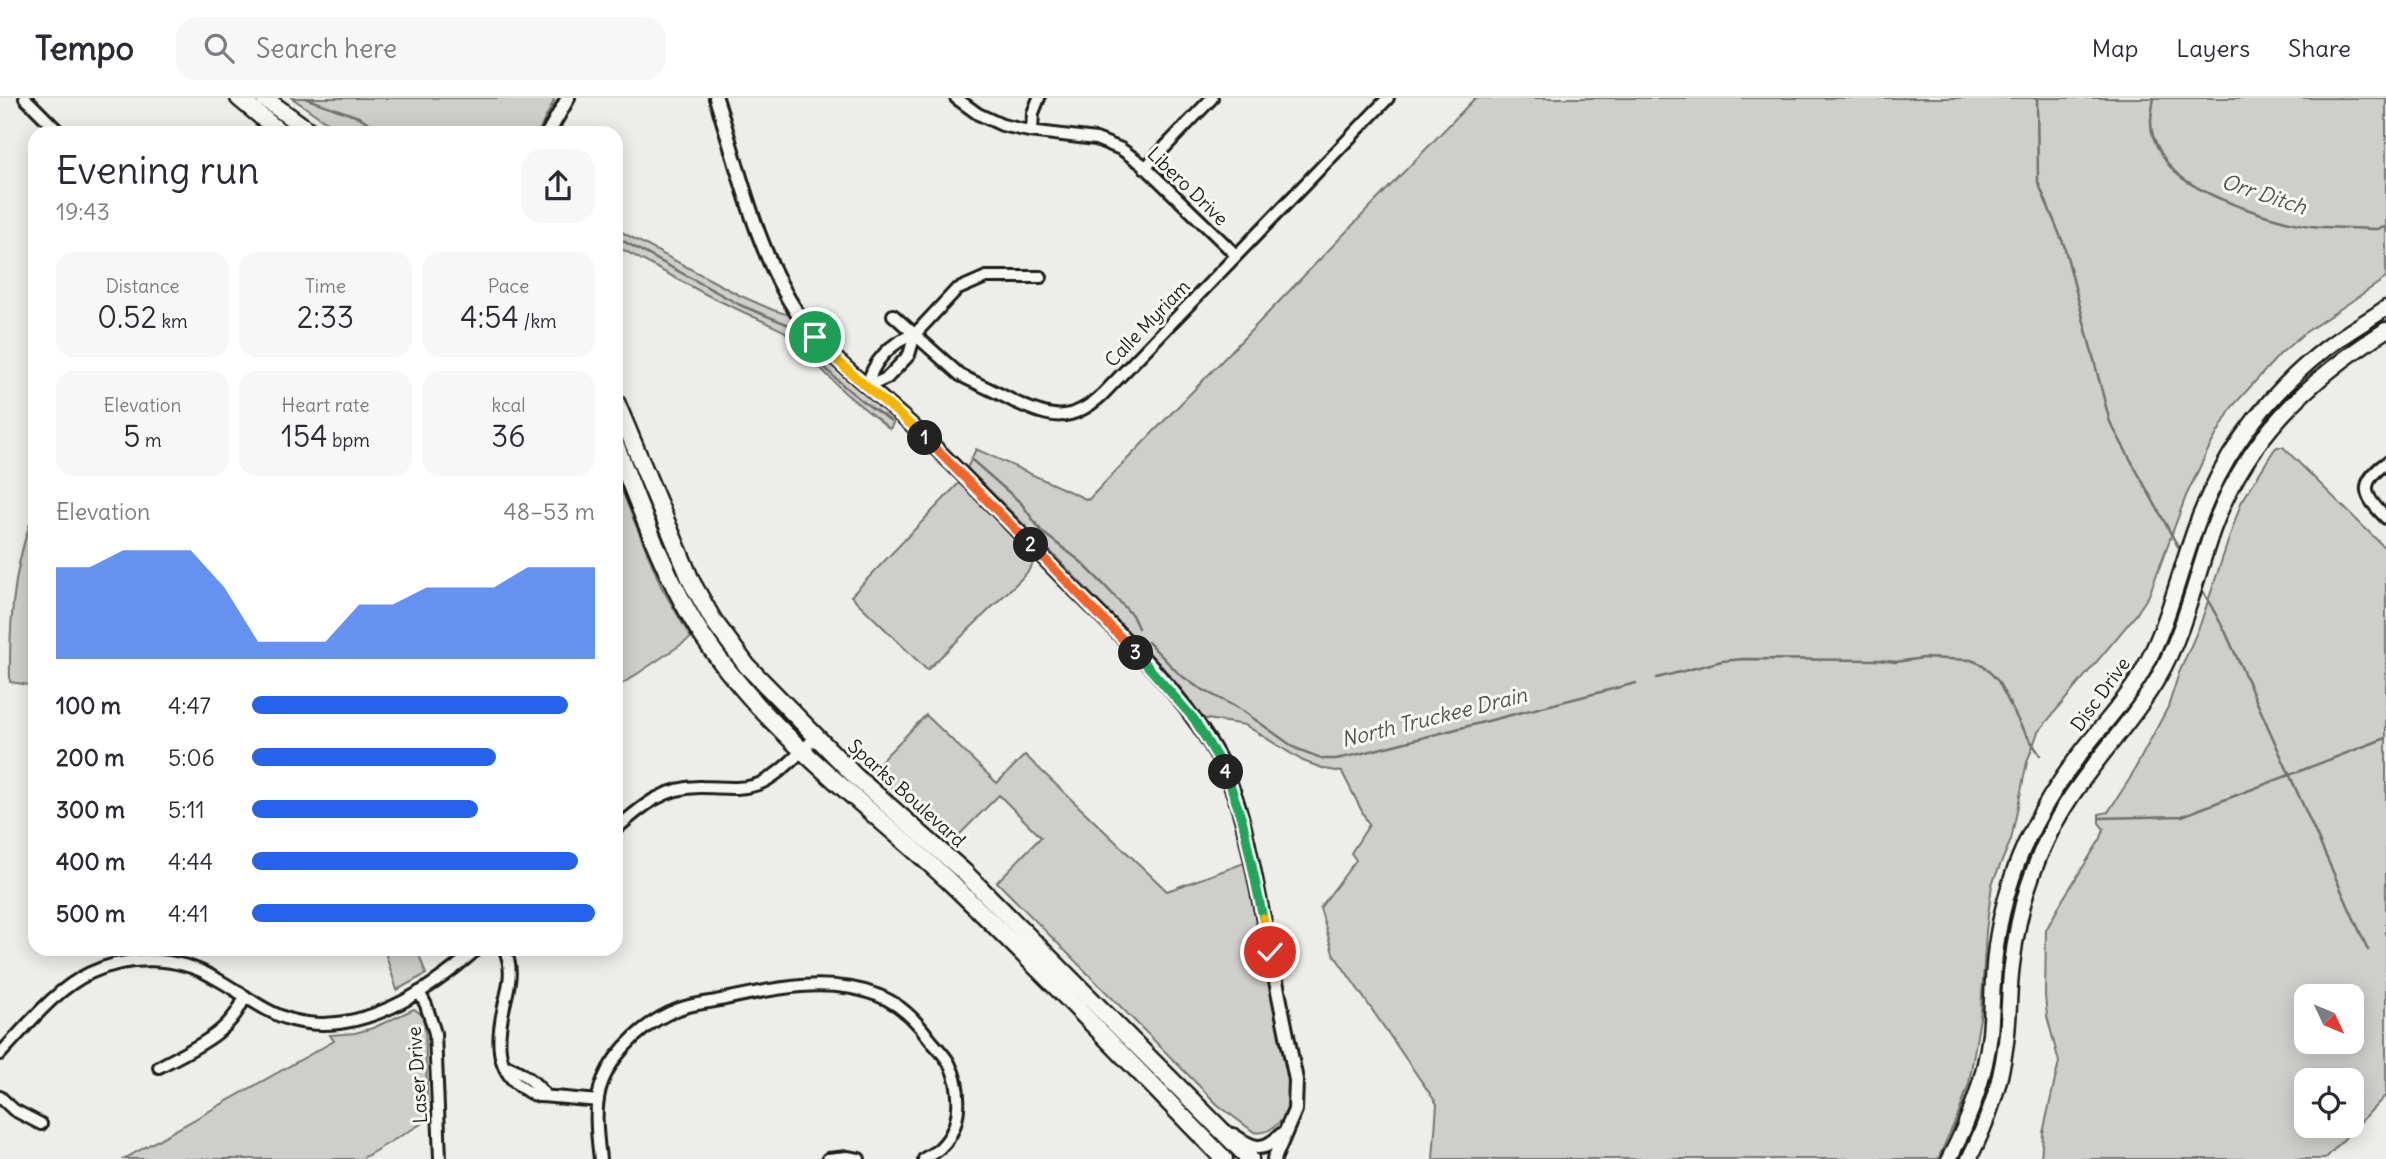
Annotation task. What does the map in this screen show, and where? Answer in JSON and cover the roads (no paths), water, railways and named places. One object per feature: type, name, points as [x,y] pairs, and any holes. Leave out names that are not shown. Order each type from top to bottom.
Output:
[{"type":"main road","points":[[239,98],[273,126]]},
{"type":"main road","points":[[264,98],[302,126]]},
{"type":"main road","name":"Disc Drive","points":[[1949,1159],[1966,1122],[1981,1077],[1990,1035],[1994,963],[2001,920],[2013,876],[2034,825],[2065,775],[2113,715],[2141,673],[2168,617],[2186,553],[2201,514],[2219,475],[2243,436],[2289,380],[2328,347],[2386,308]]},
{"type":"main road","name":"Disc Drive","points":[[1969,1159],[1986,1119],[2000,1073],[2006,1040],[2011,966],[2020,915],[2048,836],[2078,786],[2137,711],[2161,672],[2188,614],[2221,509],[2248,459],[2308,387],[2351,352],[2386,330]]},
{"type":"main road","name":"Sparks Boulevard","points":[[623,419],[692,583],[713,620],[747,666],[856,777],[945,853],[1250,1159]]},
{"type":"main road","name":"Sparks Boulevard","points":[[623,463],[672,581],[689,613],[705,640],[747,693],[843,788],[954,886],[1224,1159]]},
{"type":"main road","points":[[1136,1045],[1170,1087],[1236,1159]]},
{"type":"street","points":[[25,98],[53,126]]},
{"type":"street","points":[[552,126],[568,98]]},
{"type":"street","points":[[716,98],[763,244],[783,289],[815,337],[848,372],[925,437],[1122,638],[1172,692],[1211,744],[1226,771],[1243,823],[1297,1097],[1295,1110],[1274,1159]]},
{"type":"street","name":"Libero Drive","points":[[956,98],[1002,125],[1096,139],[1121,149],[1145,167],[1236,255]]},
{"type":"street","points":[[1032,131],[1033,113],[1039,98]]},
{"type":"street","points":[[1145,167],[1212,98]]},
{"type":"street","name":"Calle Myriam","points":[[893,315],[960,375],[970,380],[1049,416],[1070,415],[1083,410],[1102,395],[1388,98]]},
{"type":"street","points":[[867,387],[873,368],[895,343],[915,334],[948,297],[965,285],[986,277],[1041,277]]},
{"type":"street","points":[[867,387],[887,379],[909,355],[915,334]]},
{"type":"street","points":[[2386,463],[2369,479],[2366,490],[2370,501],[2386,518]]},
{"type":"street","points":[[623,823],[644,804],[672,790],[688,787],[736,788],[762,782],[775,774],[816,737]]},
{"type":"street","points":[[0,1054],[49,1003],[72,984],[88,974],[122,962],[142,960],[178,963],[213,976],[291,1020],[326,1024],[362,1019],[419,992],[468,956]]},
{"type":"street","points":[[507,956],[511,976],[499,1040],[506,1075],[523,1082],[537,1096],[598,1101]]},
{"type":"street","points":[[600,1159],[597,1140],[598,1101],[603,1080],[617,1057],[636,1036],[679,1009],[769,989],[829,985],[877,995],[895,1004],[917,1022],[949,1063],[960,1096],[953,1129],[941,1148],[924,1159]]},
{"type":"street","name":"Laser Drive","points":[[419,992],[426,1004],[435,1033],[440,1159]]},
{"type":"street","points":[[159,1067],[225,1028],[234,1019],[245,996]]},
{"type":"street","points":[[0,1097],[14,1111],[41,1124]]},
{"type":"street","points":[[1211,1121],[1248,1145],[1258,1147],[1271,1143],[1288,1126]]},
{"type":"street","points":[[828,1159],[859,1159]]},
{"type":"waterway","name":"North Truckee Drain","points":[[305,98],[361,118],[373,126]]},
{"type":"waterway","points":[[2037,98],[2038,182],[2064,245],[2110,422],[2181,552]]},
{"type":"waterway","name":"Orr Ditch","points":[[2154,98],[2151,126],[2159,150],[2175,172],[2203,190],[2259,213],[2296,223],[2335,228],[2386,227]]},
{"type":"waterway","name":"North Truckee Drain","points":[[623,241],[740,305],[789,325],[835,378],[891,421]]},
{"type":"waterway","name":"North Truckee Drain","points":[[972,460],[1021,503],[1042,532],[1080,561],[1104,585],[1132,615],[1138,628]]},
{"type":"waterway","points":[[2200,586],[2225,631],[2368,950]]},
{"type":"waterway","name":"North Truckee Drain","points":[[1148,642],[1179,674],[1196,686],[1243,711],[1295,748],[1323,759],[1355,755],[1636,683]]},
{"type":"waterway","name":"North Truckee Drain","points":[[1657,678],[1722,661],[1743,659],[1896,662],[1923,658],[1971,660],[1983,665],[1998,681],[2022,728],[2040,755]]},
{"type":"waterway","name":"North Truckee Drain","points":[[2100,818],[2182,816],[2386,738]]}]
